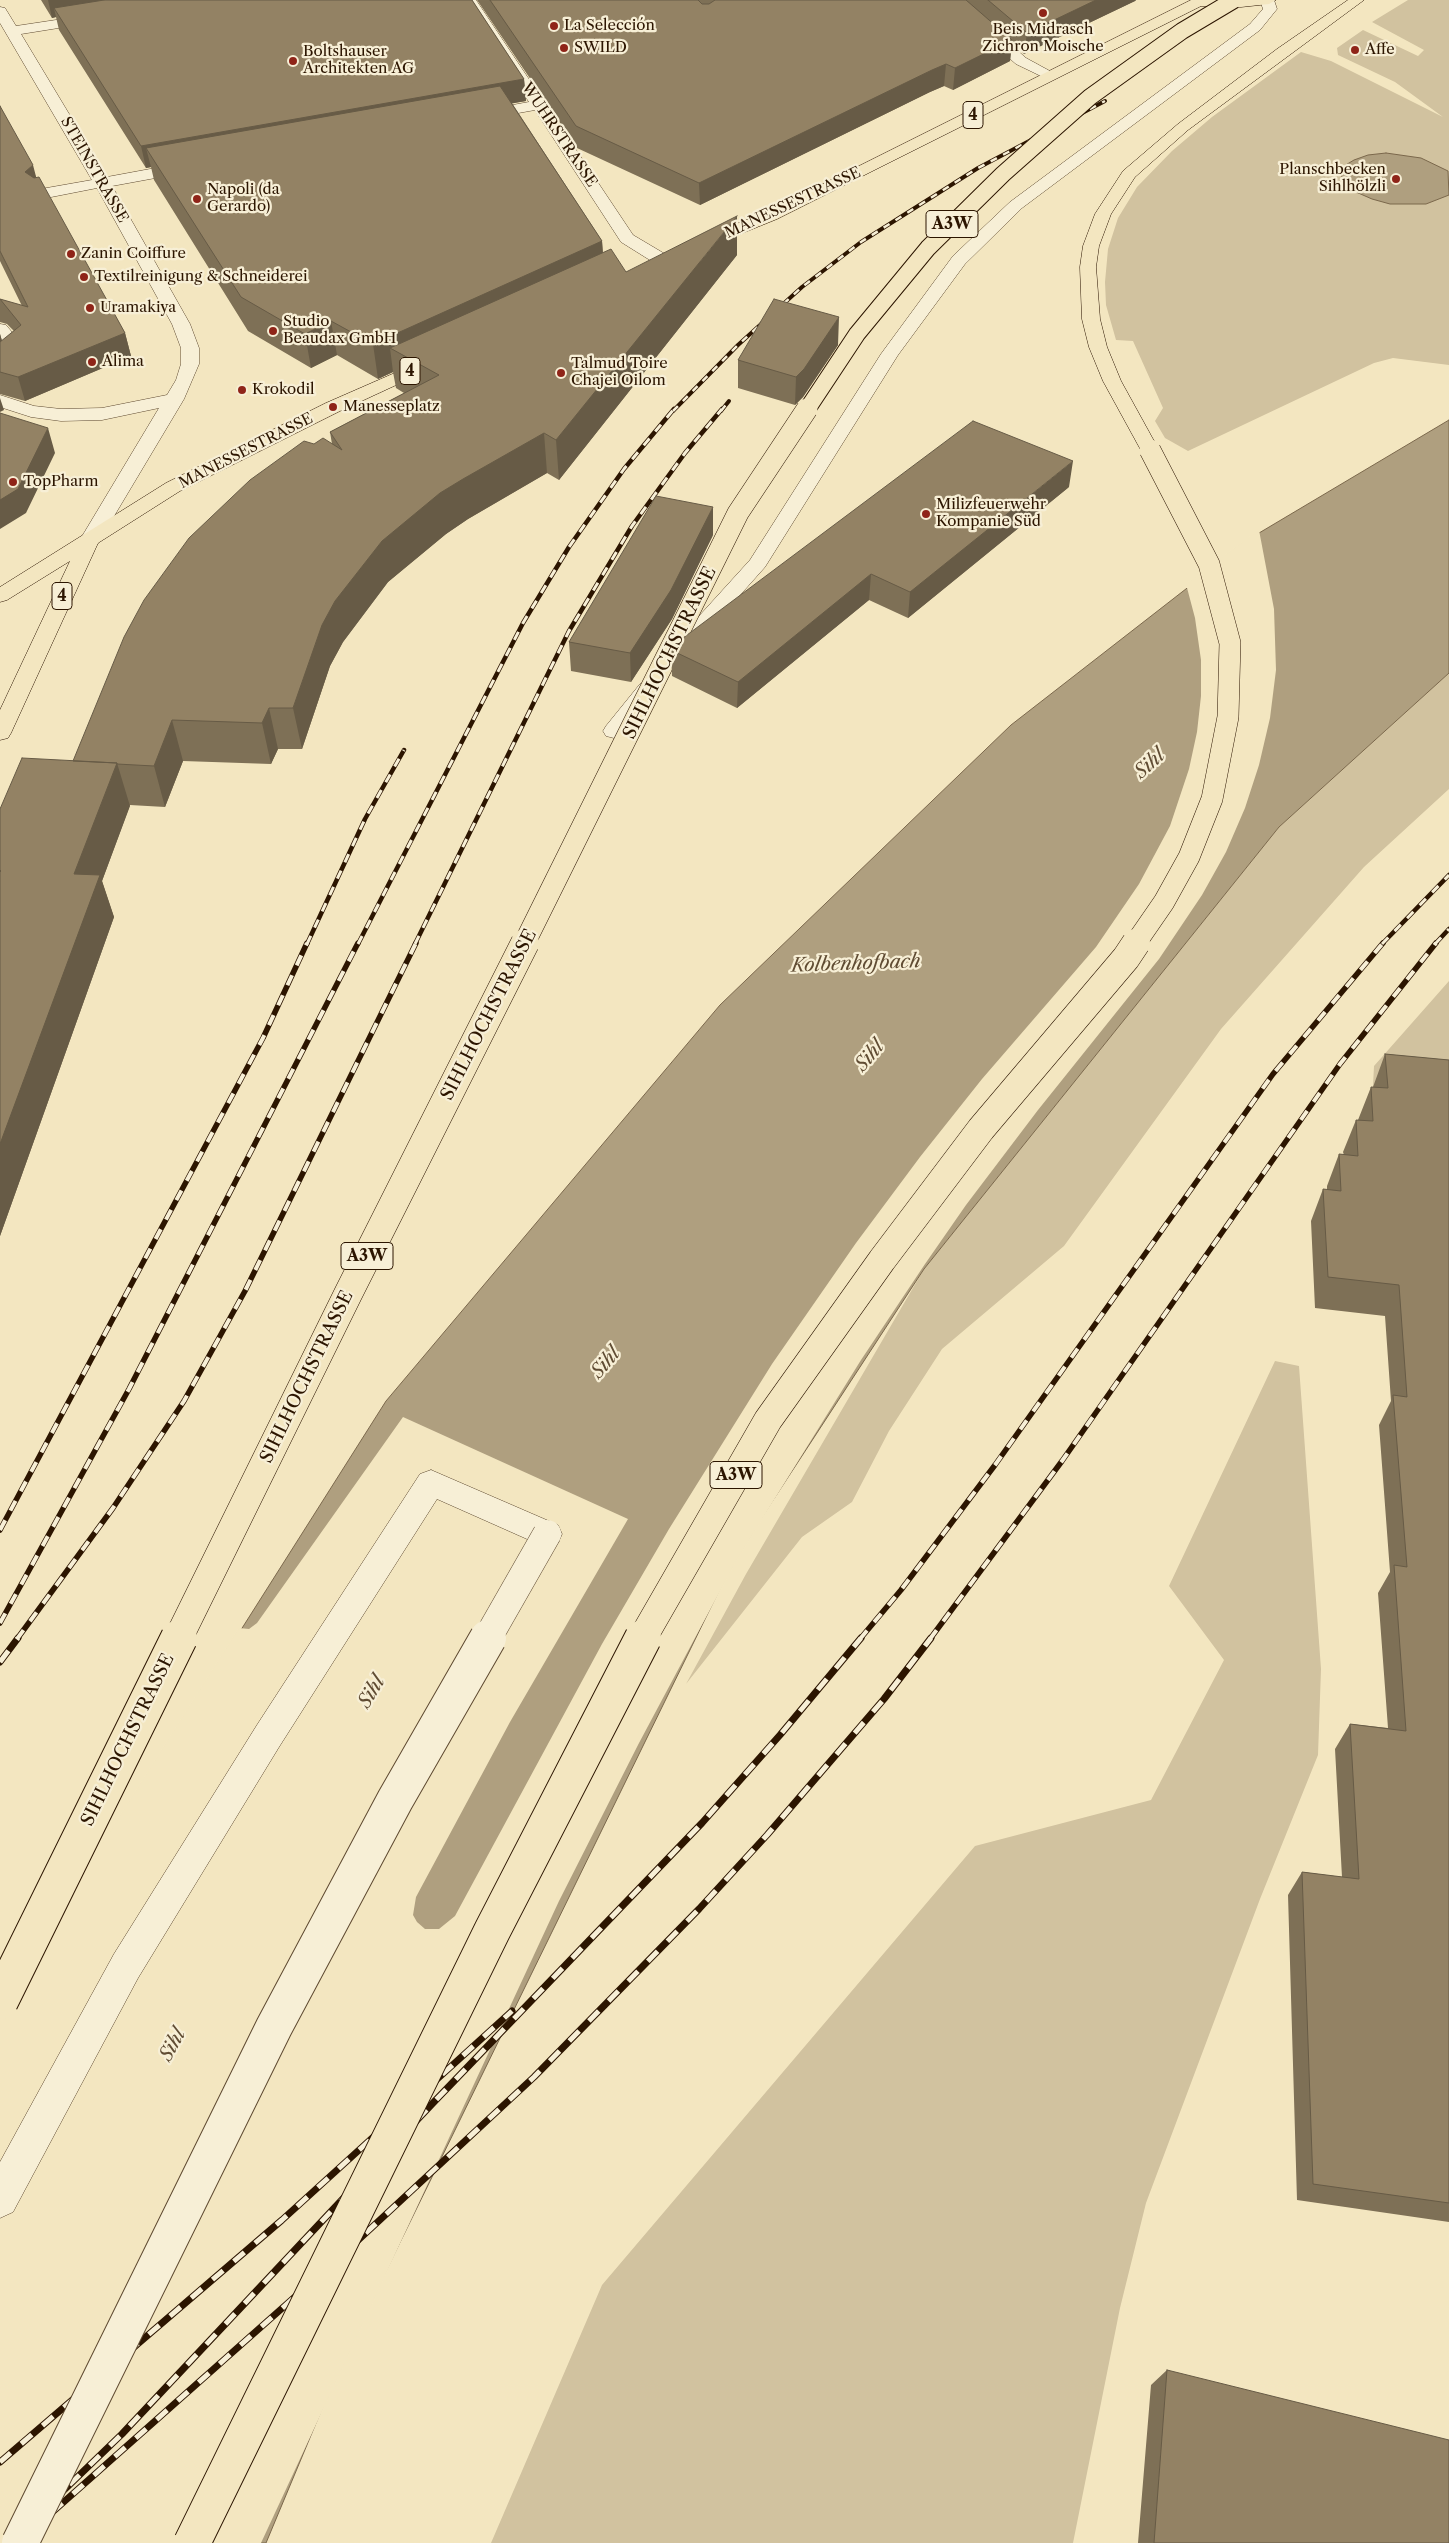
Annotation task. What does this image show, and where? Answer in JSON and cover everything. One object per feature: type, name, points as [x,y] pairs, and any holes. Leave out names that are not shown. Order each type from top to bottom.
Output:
[{"type":"main road","name":"SIHLHOCHSTRASSE","points":[[0,2000],[344,1303],[605,784],[738,513],[857,334],[928,248],[1003,174],[1090,97],[1182,31],[1234,0]]},
{"type":"main road","name":"MANESSESTRASSE","points":[[642,266],[771,216],[1200,1],[1240,3],[1268,0]]},
{"type":"main road","name":"A3W","points":[[192,2543],[505,1905],[644,1635],[768,1420],[882,1260],[981,1129],[1126,958],[1164,902],[1189,857],[1212,799],[1221,761],[1228,717],[1230,643],[1209,564],[1112,381],[1098,347],[1091,319],[1088,294],[1088,266],[1091,246],[1103,214],[1129,174],[1183,127],[1357,0]]},
{"type":"main road","name":"MANESSESTRASSE","points":[[0,596],[180,484],[333,407],[449,354]]},
{"type":"main road","name":"4","points":[[0,733],[88,543]]},
{"type":"street","points":[[950,0],[1021,61],[1052,76]]},
{"type":"street","points":[[614,731],[695,632],[758,563],[890,354],[959,260],[1016,205],[1255,27],[1270,9],[1268,0]]},
{"type":"street","name":"WUHRSTRASSE","points":[[474,1],[539,105],[628,238],[659,258]]},
{"type":"street","name":"STEINSTRASSE","points":[[0,12],[102,182],[187,335],[190,348],[190,364],[185,380],[88,543]]},
{"type":"street","points":[[13,32],[106,16]]},
{"type":"street","points":[[461,118],[539,105]]},
{"type":"street","points":[[41,194],[206,164]]},
{"type":"street","points":[[0,329],[6,339],[17,349],[0,361]]},
{"type":"street","points":[[0,401],[32,411],[61,415],[102,414],[175,399]]},
{"type":"street","points":[[0,2199],[126,1966],[268,1736],[431,1482],[547,1534],[395,1800],[274,2027],[20,2543]]},
{"type":"shaded area","points":[[1408,0],[1449,0],[1449,365],[1393,358],[1374,363],[1188,451],[1165,438],[1155,421],[1163,408],[1133,341],[1116,340],[1106,305],[1105,282],[1108,249],[1118,218],[1137,187],[1172,151],[1212,117],[1301,52],[1331,61],[1443,117],[1395,82],[1338,55],[1337,48],[1363,30],[1418,56],[1424,50],[1372,22]]},
{"type":"shaded area","points":[[1449,673],[1449,789],[1364,867],[1221,1029],[1064,1246],[942,1349],[889,1431],[852,1502],[802,1537],[686,1684],[746,1574],[924,1269],[1279,827]]},
{"type":"shaded area","points":[[1449,981],[1449,1094],[1373,1086],[1374,1066]]},
{"type":"shaded area","points":[[1275,1361],[1299,1366],[1321,1669],[1318,1755],[1260,1899],[1146,2203],[1120,2308],[1073,2543],[491,2543],[602,2285],[975,1846],[1151,1800],[1224,1660],[1169,1586]]},
{"type":"water","name":"Planschbecken Sihlhölzli","points":[[1386,153],[1421,158],[1448,171],[1449,195],[1426,204],[1390,204],[1356,192],[1346,184],[1341,175],[1344,166],[1368,155]]},
{"type":"water","points":[[1449,420],[1449,673],[1279,827],[924,1269],[734,1560],[342,2361],[266,2543],[0,2543],[0,2010],[386,1401],[720,1005],[1011,725],[1254,536]]},
{"type":"pier","points":[[1259,530],[1274,609],[1276,670],[1270,718],[1259,765],[1245,808],[1226,852],[1202,895],[1159,959],[1038,1110],[966,1205],[925,1264],[861,1360],[736,1561],[639,1743],[559,1901],[261,2543],[0,2543],[0,2005],[239,1628],[249,1629],[257,1623],[403,1417],[628,1519],[510,1722],[416,1897],[413,1915],[417,1922],[425,1929],[439,1929],[455,1916],[602,1644],[669,1529],[772,1364],[856,1243],[920,1157],[982,1079],[1096,947],[1139,884],[1170,826],[1189,769],[1197,732],[1201,696],[1201,660],[1195,618],[1186,584]]},
{"type":"building","points":[[104,0],[472,0],[524,79],[141,146],[54,8]]},
{"type":"building","points":[[490,0],[698,0],[702,4],[709,4],[715,0],[966,0],[1012,40],[955,68],[946,64],[932,70],[699,183],[576,126]]},
{"type":"building","points":[[988,0],[1096,0],[1027,33]]},
{"type":"building","points":[[500,86],[602,241],[373,344],[331,321],[305,334],[241,297],[146,148]]},
{"type":"building","points":[[0,106],[33,165],[25,172],[34,178],[39,177],[125,333],[18,377],[0,372],[0,342],[21,325],[0,299],[28,307],[0,251]]},
{"type":"building","points":[[737,216],[556,440],[544,433],[463,479],[440,493],[382,541],[335,601],[322,625],[293,708],[269,708],[262,723],[172,720],[154,766],[73,761],[124,637],[144,600],[189,538],[250,480],[304,441],[314,444],[323,438],[342,450],[330,432],[439,375],[390,348],[611,249],[626,272]]},
{"type":"building","points":[[774,299],[839,317],[804,369],[796,377],[738,360]]},
{"type":"building","points":[[0,413],[48,428],[18,489],[0,500]]},
{"type":"building","points":[[973,421],[1073,461],[910,592],[871,574],[738,682],[671,650],[679,641]]},
{"type":"building","points":[[656,496],[713,507],[671,590],[630,653],[569,642]]},
{"type":"building","points":[[22,758],[117,763],[74,874],[100,875],[0,1144],[0,809]]},
{"type":"building","points":[[1385,1054],[1449,1060],[1449,2203],[1313,2184],[1302,1872],[1359,1879],[1350,1724],[1406,1731],[1394,1565],[1407,1567],[1393,1395],[1407,1397],[1399,1285],[1328,1277],[1323,1189],[1341,1191],[1339,1154],[1358,1156],[1356,1120],[1373,1121],[1371,1087],[1388,1088]]},
{"type":"building","points":[[1167,2370],[1449,2440],[1449,2543],[1154,2543]]},
{"type":"railway","points":[[673,411],[738,345],[802,287],[861,242],[978,168],[1105,101]]},
{"type":"railway","points":[[721,411],[729,401]]},
{"type":"railway","points":[[358,944],[523,623],[569,547],[624,469],[674,409]]},
{"type":"railway","points":[[415,944],[569,631],[632,526],[685,453],[722,409]]},
{"type":"railway","points":[[307,944],[365,819],[404,750]]},
{"type":"railway","points":[[1382,944],[1449,875]]},
{"type":"railway","points":[[1435,944],[1449,929]]},
{"type":"railway","points":[[0,1530],[263,1038],[307,943]]},
{"type":"railway","points":[[0,1623],[129,1389],[358,943]]},
{"type":"railway","points":[[17,1639],[113,1508],[184,1401],[245,1291],[416,943]]},
{"type":"railway","points":[[860,1639],[901,1590],[995,1465],[1273,1074],[1383,943]]},
{"type":"railway","points":[[930,1639],[1062,1461],[1340,1064],[1436,943]]},
{"type":"railway","points":[[0,1662],[18,1638]]},
{"type":"railway","points":[[9,2543],[122,2434],[432,2104],[702,1823],[780,1735],[861,1638]]},
{"type":"railway","points":[[31,2531],[341,2256],[534,2077],[699,1909],[767,1835],[884,1699],[931,1638]]},
{"type":"railway","points":[[0,2462],[282,2220],[512,2011]]},
{"type":"place","name":"Beis Midrasch Zichron Moische","points":[[1043,13]]},
{"type":"place","name":"La Selección","points":[[554,26]]},
{"type":"place","name":"SWILD","points":[[564,48]]},
{"type":"place","name":"Affe","points":[[1355,50]]},
{"type":"place","name":"Boltshauser Architekten AG","points":[[293,61]]},
{"type":"place","name":"Planschbecken Sihlhölzli","points":[[1396,179]]},
{"type":"place","name":"Napoli (da Gerardo)","points":[[197,199]]},
{"type":"place","name":"Zanin Coiffure","points":[[71,254]]},
{"type":"place","name":"Textilreinigung & Schneiderei","points":[[84,277]]},
{"type":"place","name":"Uramakiya","points":[[90,308]]},
{"type":"place","name":"Studio Beaudax GmbH","points":[[273,331]]},
{"type":"place","name":"Alima","points":[[92,362]]},
{"type":"place","name":"Talmud Toire Chajei Oilom","points":[[561,373]]},
{"type":"place","name":"Krokodil","points":[[242,390]]},
{"type":"place","name":"Manesseplatz","points":[[333,407]]},
{"type":"place","name":"TopPharm","points":[[13,482]]},
{"type":"place","name":"Milizfeuerwehr Kompanie Süd","points":[[926,514]]},
{"type":"water label","name":"Sihl","points":[[1150,764]]},
{"type":"water label","name":"Kolbenhofbach","points":[[856,964]]},
{"type":"water label","name":"Sihl","points":[[870,1056]]},
{"type":"water label","name":"Sihl","points":[[606,1363]]},
{"type":"water label","name":"Sihl","points":[[372,1692]]},
{"type":"water label","name":"Sihl","points":[[173,2045]]}]
